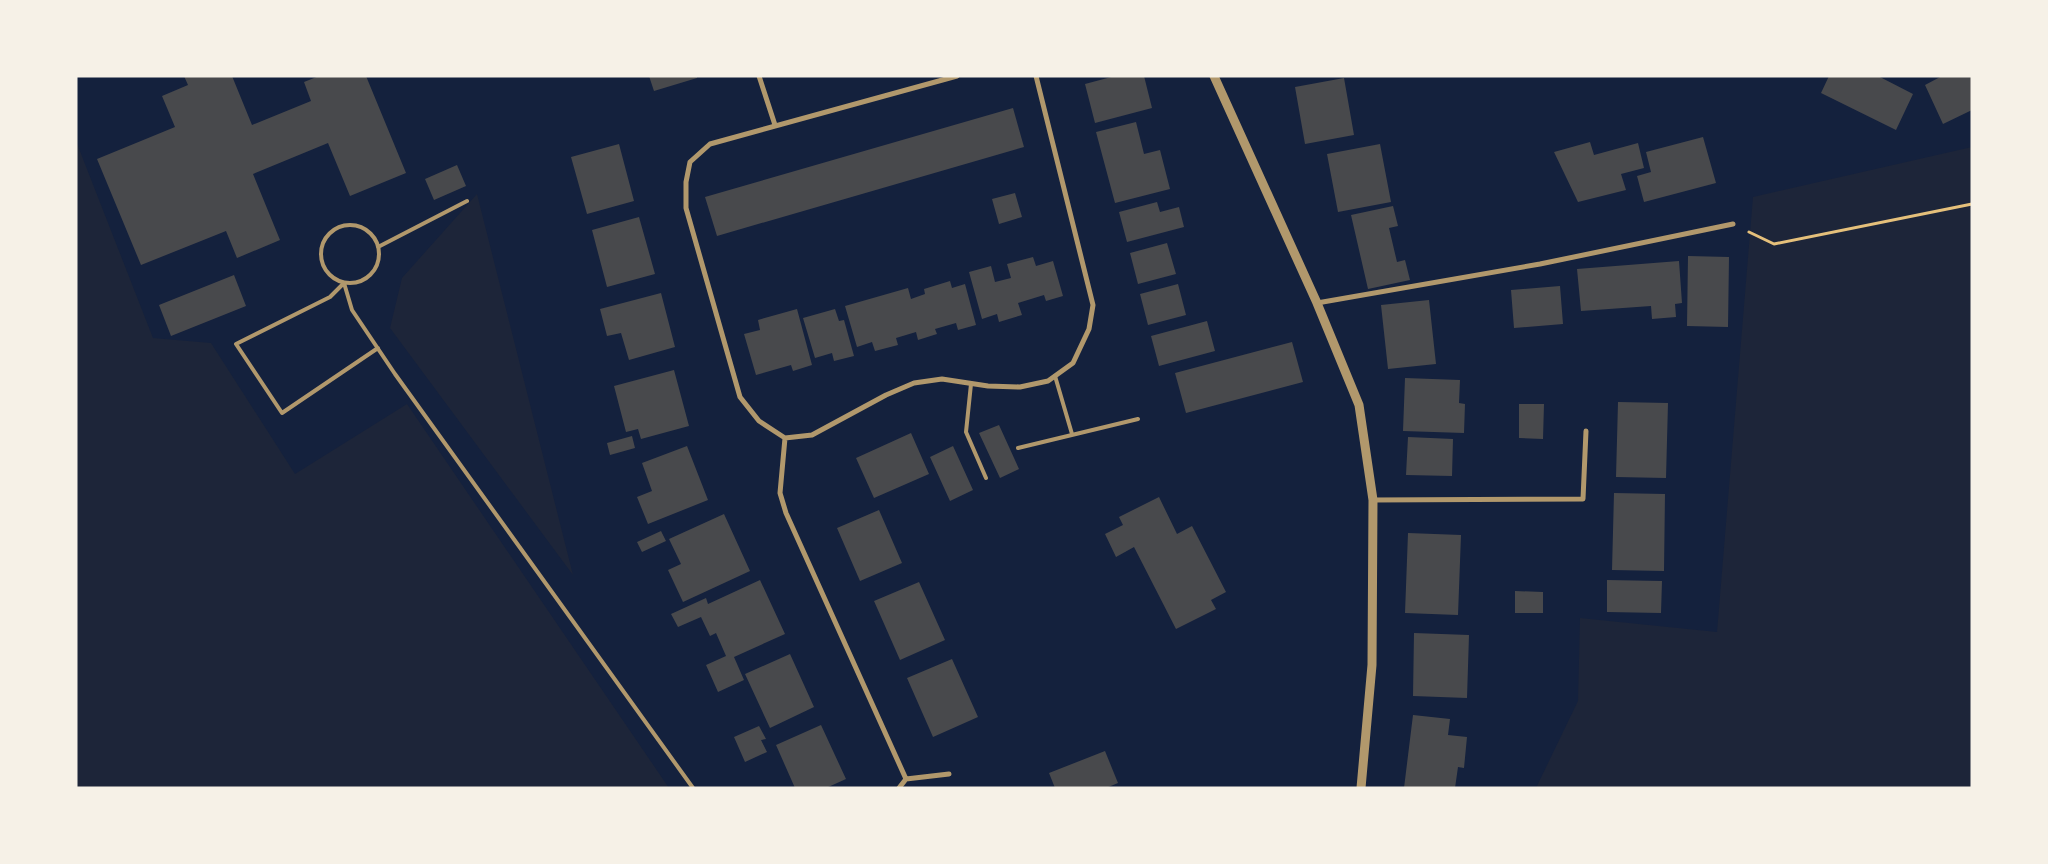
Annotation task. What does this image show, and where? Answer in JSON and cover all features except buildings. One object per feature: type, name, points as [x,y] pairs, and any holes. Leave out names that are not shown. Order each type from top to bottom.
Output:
[{"type":"street","points":[[759,76],[775,125]]},
{"type":"street","points":[[957,76],[710,144],[690,162],[686,182],[686,208],[740,397],[758,421],[786,438],[812,435],[886,395],[914,383],[942,379],[988,386],[1020,387],[1048,381],[1073,363],[1089,329],[1093,305],[1036,76]]},
{"type":"street","points":[[1214,76],[1318,303],[1359,405],[1373,500],[1372,665],[1361,788]]},
{"type":"street","points":[[1318,303],[1540,264],[1733,224]]},
{"type":"street","points":[[1373,500],[1583,499],[1586,431]]},
{"type":"street","points":[[786,438],[780,493],[786,513],[906,778]]},
{"type":"street","points":[[899,788],[906,778],[948,774]]},
{"type":"lane","points":[[378,247],[467,201]]},
{"type":"lane","points":[[359,226],[375,238],[380,256],[378,265],[365,280],[357,283],[344,283],[330,276],[325,269],[321,260],[321,249],[324,240],[330,232],[339,227],[359,226]]},
{"type":"lane","points":[[344,283],[330,297],[236,344],[282,413],[378,348]]},
{"type":"lane","points":[[344,283],[352,310],[378,348],[693,788]]},
{"type":"lane","points":[[1055,376],[1072,434]]},
{"type":"lane","points":[[971,384],[966,432],[986,478]]},
{"type":"lane","points":[[1018,448],[1138,419]]},
{"type":"path","points":[[1733,224],[1774,244],[1972,204]]},
{"type":"shaded area","points":[[76,141],[153,338],[211,343],[295,474],[407,404],[669,788],[76,788]]},
{"type":"shaded area","points":[[1972,147],[1972,788],[1536,788],[1578,701],[1580,618],[1717,632],[1753,197]]},
{"type":"shaded area","points":[[477,194],[573,575],[390,328],[402,278]]}]
